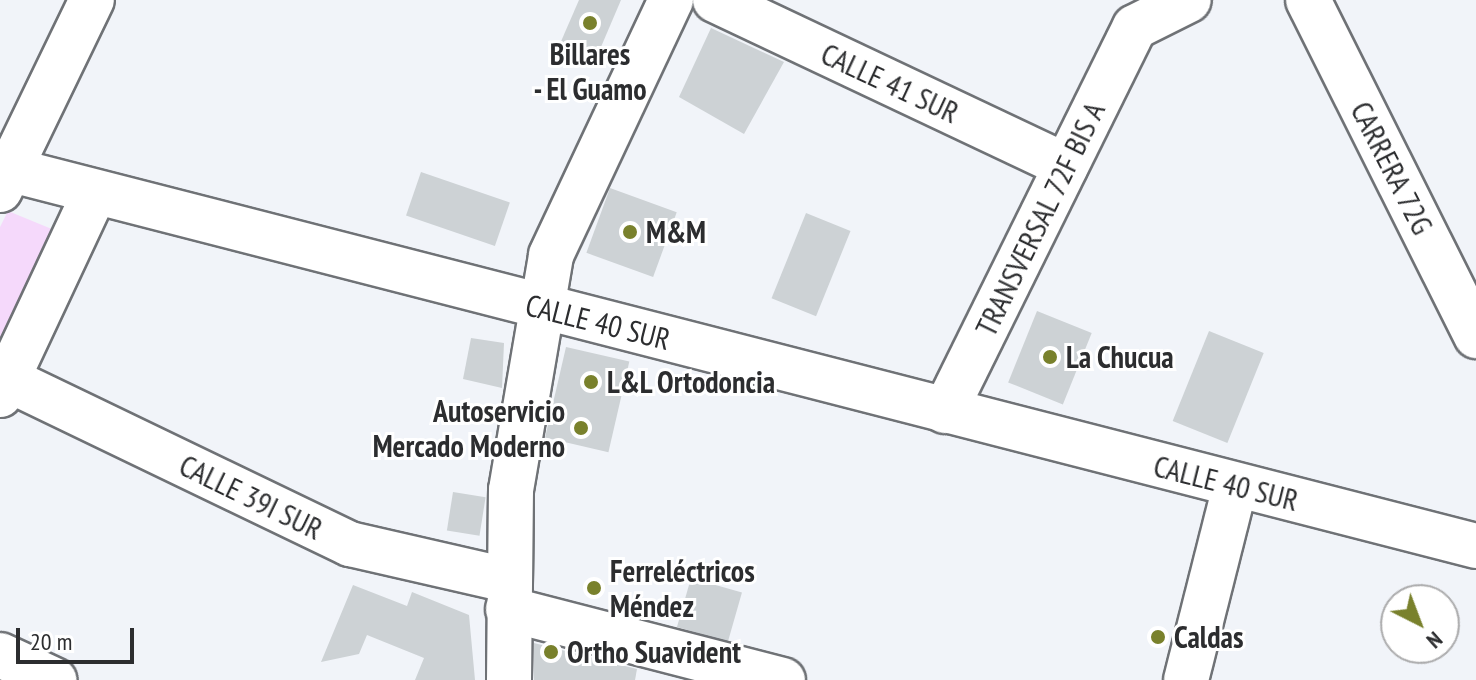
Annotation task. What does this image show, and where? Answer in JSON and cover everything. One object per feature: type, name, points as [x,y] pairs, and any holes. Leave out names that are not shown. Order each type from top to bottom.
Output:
[{"type":"street","points":[[3,176],[92,0]]},
{"type":"street","points":[[509,680],[507,595],[511,490],[551,255],[671,0]]},
{"type":"street","name":"CALLE 41 SUR","points":[[715,0],[1066,166]]},
{"type":"street","name":"TRANSVERSAL 72F BIS A","points":[[945,411],[1135,27],[1189,0]]},
{"type":"street","name":"CARRERA 72G","points":[[1308,0],[1476,336]]},
{"type":"street","name":"CALLE 40 SUR","points":[[3,176],[95,192],[1476,546]]},
{"type":"street","points":[[4,387],[95,192]]},
{"type":"street","name":"CALLE 39I SUR","points":[[4,387],[350,544],[783,680]]},
{"type":"street","points":[[1186,680],[1235,486]]},
{"type":"street","points":[[0,655],[54,680]]},
{"type":"shaded area","points":[[8,211],[59,232],[0,357],[0,227]]},
{"type":"building","name":"Billares - El Guamo","points":[[579,0],[621,0],[595,61],[559,46]]},
{"type":"building","points":[[711,28],[784,62],[744,134],[679,97]]},
{"type":"building","points":[[421,172],[510,203],[495,246],[406,215]]},
{"type":"building","name":"M&M","points":[[610,188],[677,212],[653,277],[586,253]]},
{"type":"building","points":[[806,213],[851,231],[816,316],[772,298]]},
{"type":"building","name":"La Chucua","points":[[1037,311],[1092,333],[1063,404],[1008,382]]},
{"type":"building","points":[[1209,331],[1264,353],[1227,443],[1173,421]]},
{"type":"building","points":[[471,338],[504,343],[502,388],[463,379]]},
{"type":"building","name":"L&L Ortodoncia","points":[[566,347],[629,362],[608,452],[545,438]]},
{"type":"building","points":[[453,492],[486,497],[479,536],[447,531]]},
{"type":"building","points":[[691,578],[742,593],[728,642],[677,627]]},
{"type":"building","points":[[353,585],[407,606],[412,592],[469,615],[475,680],[415,680],[424,658],[367,635],[359,654],[321,662]]},
{"type":"building","name":"Ortho Suavident","points":[[534,643],[637,669],[635,680],[534,680]]},
{"type":"place","name":"Billares - El Guamo","points":[[590,23]]},
{"type":"place","name":"M&M","points":[[630,232]]},
{"type":"place","name":"La Chucua","points":[[1050,357]]},
{"type":"place","name":"L&L Ortodoncia","points":[[591,382]]},
{"type":"place","name":"Autoservicio Mercado Moderno","points":[[581,428]]},
{"type":"place","name":"Ferreléctricos Méndez","points":[[594,588]]},
{"type":"place","name":"Caldas","points":[[1158,637]]},
{"type":"place","name":"Ortho Suavident","points":[[551,652]]}]
